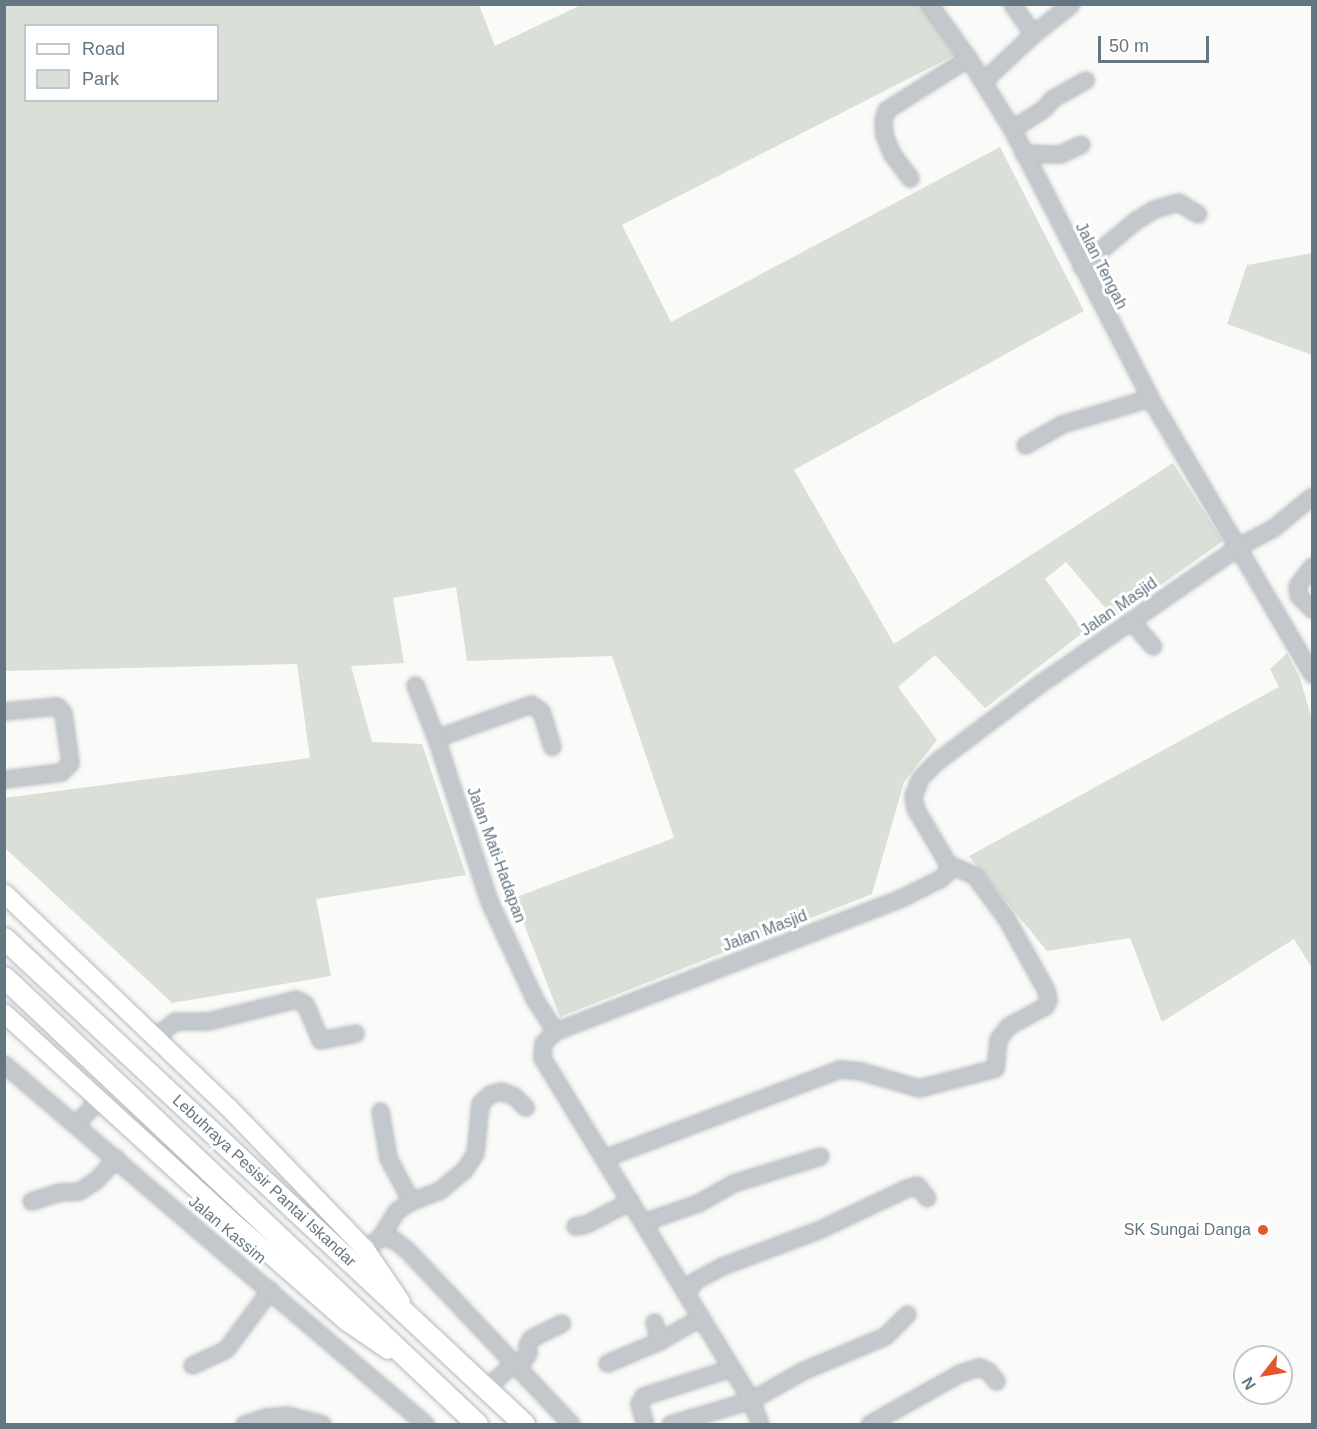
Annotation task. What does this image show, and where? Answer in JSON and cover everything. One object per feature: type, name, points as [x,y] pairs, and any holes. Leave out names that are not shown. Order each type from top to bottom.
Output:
[{"type":"highway","name":"Lebuhraya Pesisir Pantai Iskandar","points":[[4,938],[524,1425]]},
{"type":"highway","name":"Lebuhraya Pesisir Pantai Iskandar","points":[[4,977],[477,1425]]},
{"type":"main road","points":[[4,893],[228,1107],[365,1249],[415,1321]]},
{"type":"main road","points":[[4,1013],[97,1101],[346,1321],[431,1380]]},
{"type":"street","name":"Jalan Tengah","points":[[929,4],[968,58],[1012,129],[1150,399],[1239,546],[1312,674]]},
{"type":"street","points":[[1012,4],[1033,34]]},
{"type":"street","points":[[983,81],[1033,34],[1071,4]]},
{"type":"street","points":[[910,178],[892,154],[884,135],[883,120],[886,110],[968,58]]},
{"type":"street","points":[[1012,129],[1044,108],[1053,98],[1085,80]]},
{"type":"street","points":[[1023,153],[1060,154],[1081,144]]},
{"type":"street","points":[[1081,266],[1136,220],[1154,209],[1178,202],[1198,214]]},
{"type":"street","points":[[1025,445],[1062,424],[1150,399]]},
{"type":"street","name":"Jalan Masjid","points":[[555,1031],[901,898],[941,878],[947,872],[948,864],[915,808],[913,796],[921,778],[954,746],[1239,546],[1274,528],[1312,496]]},
{"type":"street","points":[[1312,566],[1297,586],[1298,595],[1312,609]]},
{"type":"street","points":[[1131,621],[1153,646]]},
{"type":"street","name":"Jalan Mati-Hadapan","points":[[415,685],[436,738],[489,901],[535,1000],[555,1031]]},
{"type":"street","points":[[436,738],[531,704],[541,711],[552,746]]},
{"type":"street","points":[[4,711],[57,706],[63,714],[70,763],[61,772],[4,779]]},
{"type":"street","points":[[604,1158],[839,1070],[860,1071],[919,1088],[995,1068],[998,1039],[1008,1026],[1045,1006],[1048,1000],[1046,990],[1040,974],[1006,918],[974,875],[948,864]]},
{"type":"street","points":[[154,1037],[175,1021],[208,1021],[296,999],[305,1004],[320,1040],[355,1033]]},
{"type":"street","points":[[555,1031],[543,1043],[542,1057],[751,1400],[760,1425]]},
{"type":"street","name":"Jalan Kassim","points":[[4,1064],[425,1425]]},
{"type":"street","points":[[365,1249],[380,1237],[396,1211],[440,1190],[464,1170],[475,1153],[480,1102],[490,1094],[501,1091],[514,1096],[525,1107]]},
{"type":"street","points":[[76,1124],[97,1101]]},
{"type":"street","points":[[380,1111],[388,1158],[411,1202]]},
{"type":"street","points":[[643,1222],[698,1203],[733,1183],[820,1156]]},
{"type":"street","points":[[31,1201],[59,1192],[79,1191],[96,1180],[116,1158]]},
{"type":"street","points":[[687,1294],[694,1281],[722,1266],[818,1230],[907,1188],[917,1185],[927,1198]]},
{"type":"street","points":[[574,1226],[586,1224],[630,1201]]},
{"type":"street","points":[[380,1237],[393,1239],[406,1249],[515,1362],[571,1425]]},
{"type":"street","points":[[192,1365],[226,1349],[270,1290]]},
{"type":"street","points":[[670,1425],[751,1400],[802,1371],[885,1336],[908,1314]]},
{"type":"street","points":[[607,1363],[659,1341],[700,1317]]},
{"type":"street","points":[[654,1322],[659,1341]]},
{"type":"street","points":[[486,1388],[515,1362],[526,1356],[526,1346],[531,1338],[562,1323]]},
{"type":"street","points":[[869,1425],[960,1373],[979,1367],[988,1371],[996,1381]]},
{"type":"street","points":[[645,1425],[639,1404],[643,1396],[731,1368]]},
{"type":"street","points":[[244,1425],[266,1417],[287,1415],[322,1425]]},
{"type":"green space","points":[[5,5],[479,5],[495,46],[581,5],[922,5],[955,55],[622,225],[671,322],[1000,147],[1084,311],[794,470],[894,644],[1173,463],[1223,541],[1114,618],[1066,562],[1045,579],[1084,632],[985,708],[935,655],[898,687],[937,740],[904,782],[872,894],[560,1017],[514,898],[674,838],[612,656],[467,661],[456,587],[393,598],[404,663],[351,666],[372,742],[422,744],[466,875],[316,899],[331,976],[172,1003],[5,848],[4,798],[310,758],[297,664],[5,671]]},
{"type":"green space","points":[[1312,253],[1312,355],[1227,324],[1247,265]]},
{"type":"green space","points":[[1287,653],[1300,678],[1312,720],[1312,968],[1294,939],[1162,1022],[1130,938],[1047,951],[969,856],[1279,687],[1270,669]]},
{"type":"place","name":"SK Sungai Danga","points":[[1263,1230]]}]
